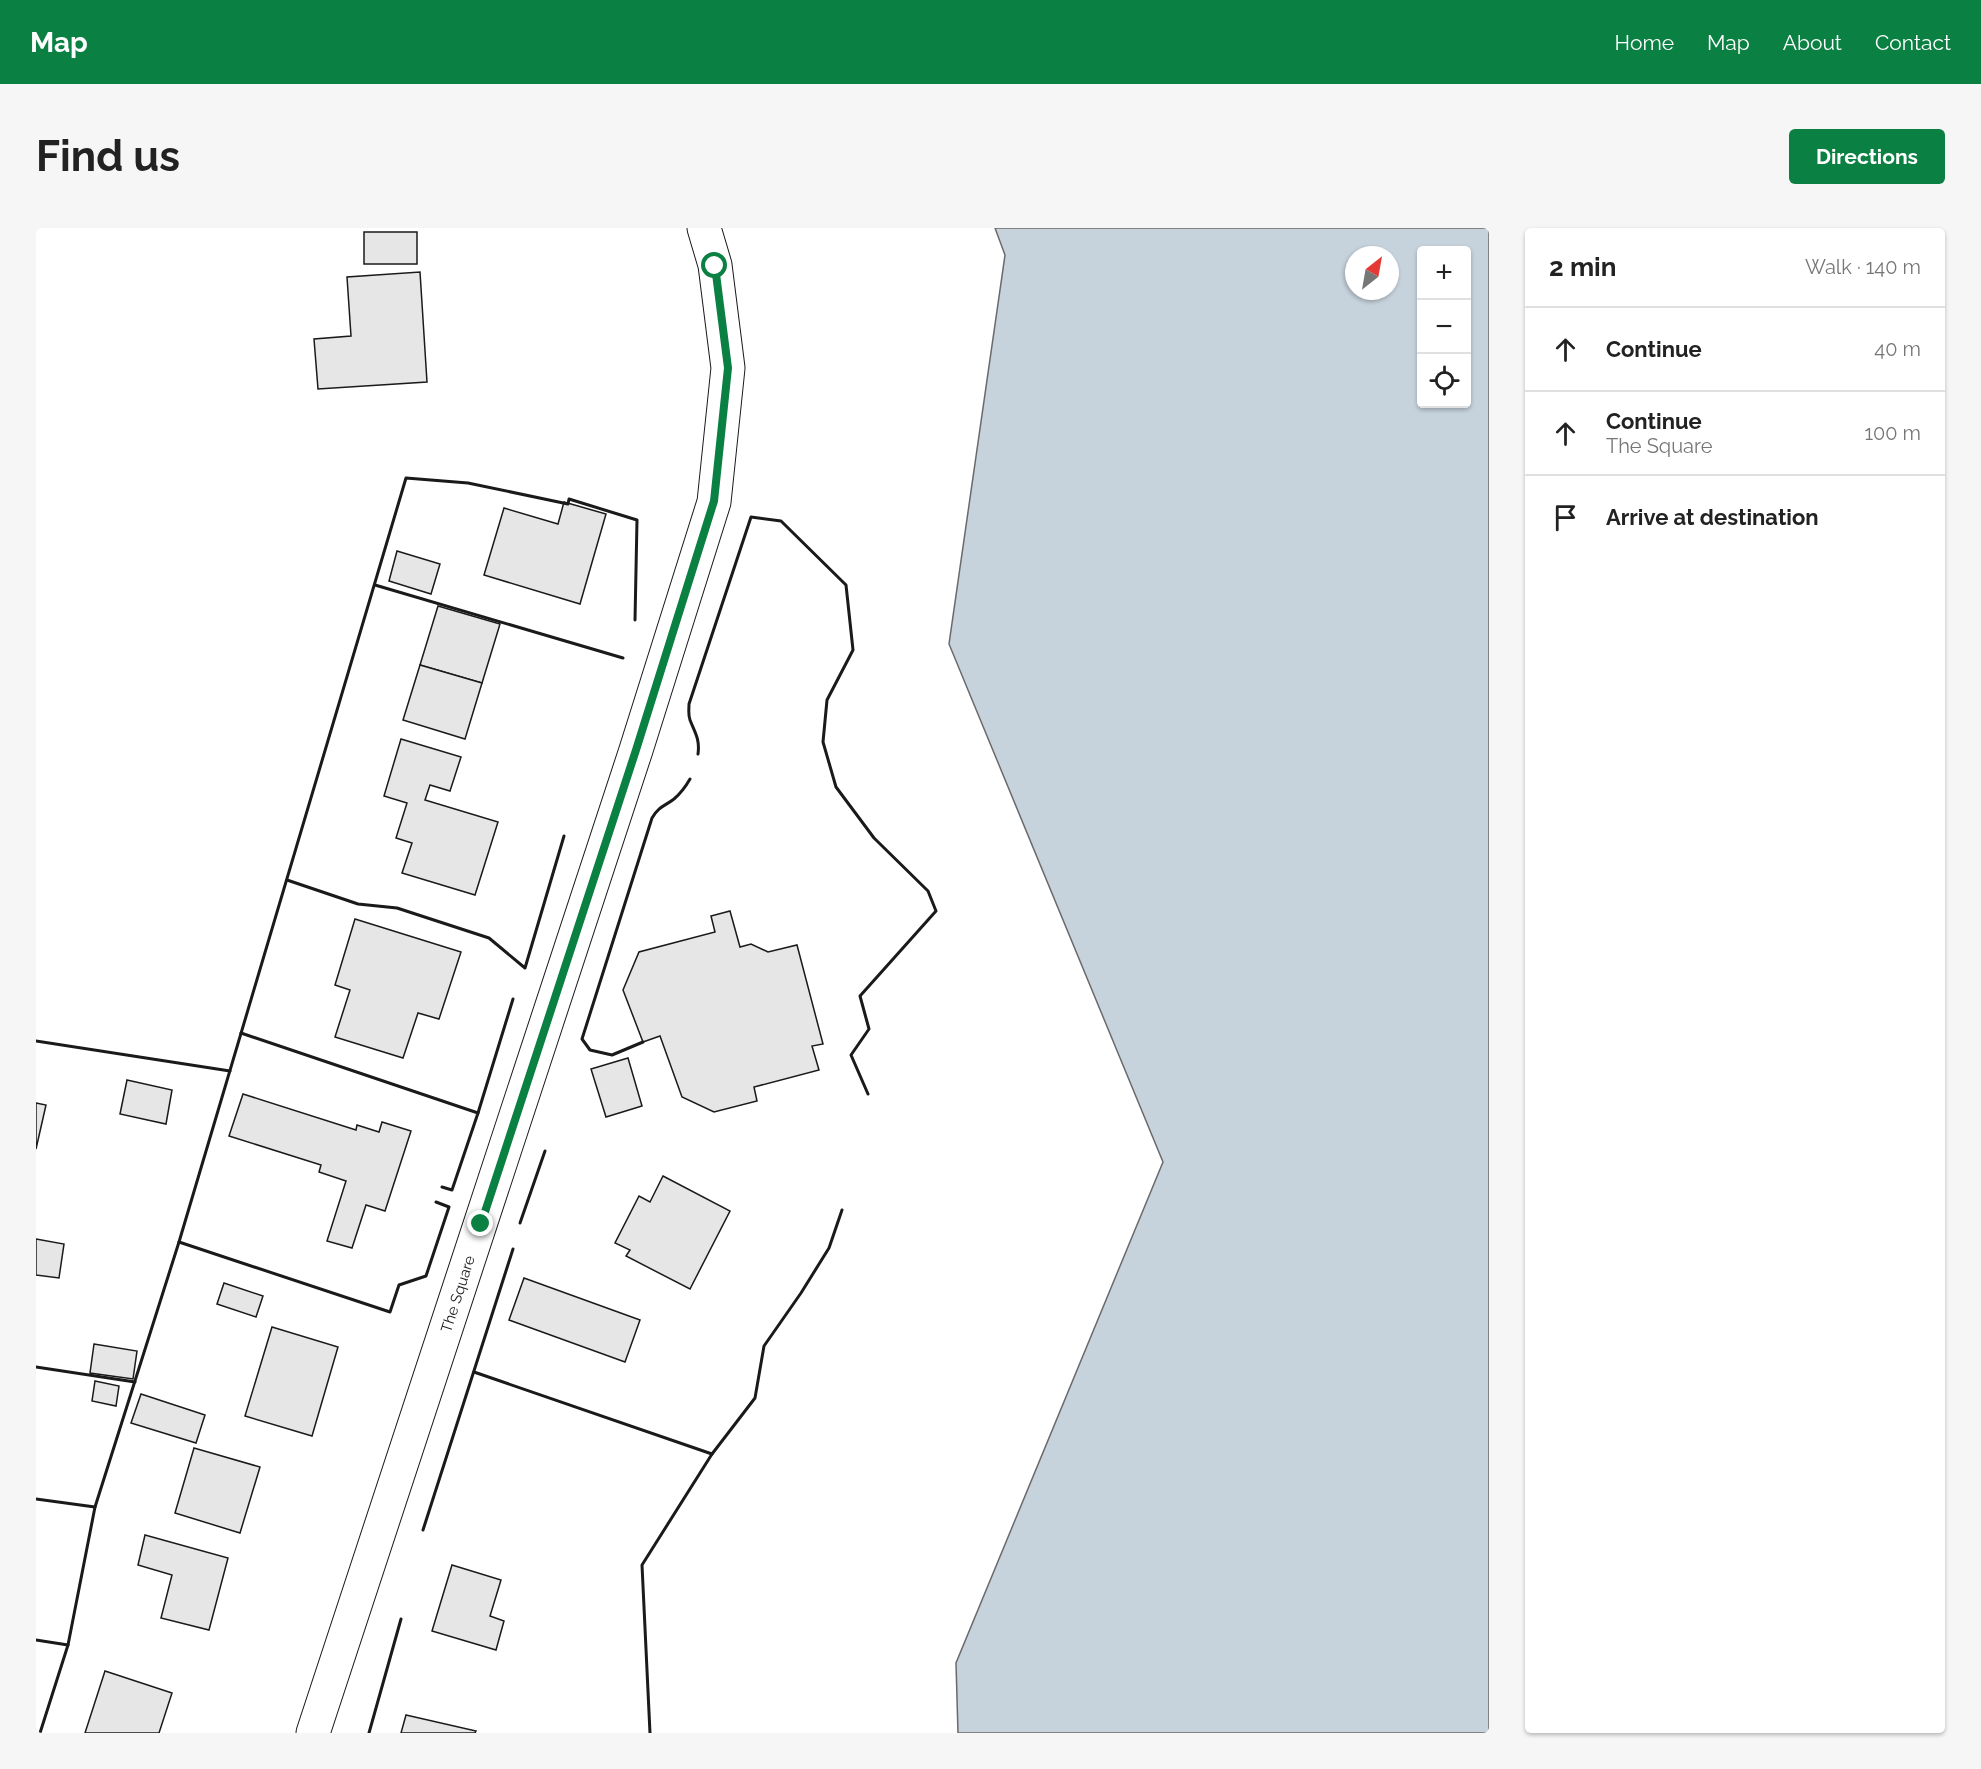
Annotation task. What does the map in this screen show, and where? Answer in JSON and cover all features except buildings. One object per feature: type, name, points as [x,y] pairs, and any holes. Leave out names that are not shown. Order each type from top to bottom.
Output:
[{"type":"main road","name":"The Square","points":[[313,1733],[636,750],[714,501],[728,368],[715,266],[704,228]]},
{"type":"shaded area","points":[[995,228],[1489,228],[1489,1733],[958,1733],[956,1663],[1163,1162],[949,644],[1005,255]]},
{"type":"wall","points":[[436,1202],[449,1207],[426,1276],[399,1285],[390,1312],[179,1242],[406,478],[468,483],[568,504],[569,499],[637,520],[635,620]]},
{"type":"wall","points":[[698,754],[698,740],[689,716],[689,704],[751,517],[781,521],[846,585],[853,650],[827,700],[823,742],[836,787],[874,838],[928,891],[936,911],[860,996],[869,1029],[851,1055],[868,1094]]},
{"type":"wall","points":[[375,585],[623,658]]},
{"type":"wall","points":[[643,1042],[612,1055],[590,1050],[582,1039],[652,818],[679,794],[690,779]]},
{"type":"wall","points":[[287,880],[358,904],[397,908],[489,938],[525,968],[564,836]]},
{"type":"wall","points":[[478,1113],[513,999]]},
{"type":"wall","points":[[241,1033],[478,1113],[452,1190],[442,1187]]},
{"type":"wall","points":[[36,1041],[230,1071]]},
{"type":"wall","points":[[520,1223],[545,1151]]},
{"type":"wall","points":[[474,1372],[712,1454],[755,1398],[764,1346],[829,1248],[842,1210]]},
{"type":"wall","points":[[36,1499],[95,1507],[179,1242]]},
{"type":"wall","points":[[423,1530],[513,1249]]},
{"type":"wall","points":[[36,1367],[135,1382]]},
{"type":"wall","points":[[650,1733],[642,1565],[712,1454]]},
{"type":"wall","points":[[36,1640],[68,1645],[95,1507]]},
{"type":"wall","points":[[369,1733],[401,1619]]},
{"type":"wall","points":[[40,1733],[68,1645]]},
{"type":"route","points":[[481,1224],[636,750],[714,501],[728,368],[715,266]]}]
